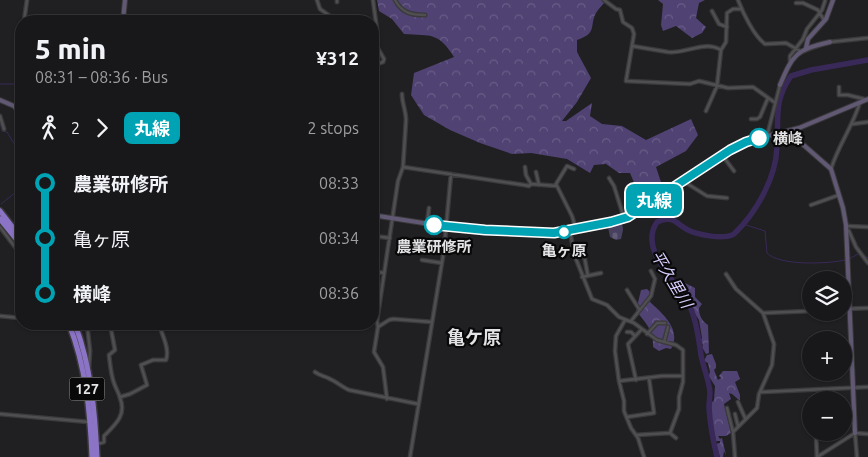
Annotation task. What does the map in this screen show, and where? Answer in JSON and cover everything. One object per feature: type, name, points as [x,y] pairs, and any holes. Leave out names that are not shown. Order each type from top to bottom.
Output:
[{"type":"highway","points":[[0,211],[15,230]]},
{"type":"highway","points":[[0,218],[15,237]]},
{"type":"highway","name":"127","points":[[71,330],[84,372],[92,457]]},
{"type":"highway","name":"127","points":[[77,330],[89,370],[94,403],[97,457]]},
{"type":"main road","points":[[124,15],[125,0]]},
{"type":"main road","points":[[806,48],[808,39],[825,22],[833,0]]},
{"type":"main road","points":[[780,85],[790,62],[798,50],[830,42]]},
{"type":"main road","points":[[0,100],[15,107]]},
{"type":"main road","points":[[379,216],[446,227],[530,233],[570,231],[624,218],[746,142],[790,131],[867,100]]},
{"type":"main road","points":[[790,131],[791,134],[831,169],[846,227],[846,271]]},
{"type":"main road","points":[[847,321],[855,433]]},
{"type":"street","points":[[25,15],[27,0]]},
{"type":"street","points":[[317,0],[320,10],[328,15]]},
{"type":"street","points":[[373,0],[375,15]]},
{"type":"street","points":[[395,0],[398,6],[405,12],[413,15],[425,15]]},
{"type":"street","points":[[604,0],[620,10],[623,22],[632,28],[634,34],[626,81],[690,84],[705,81],[717,86],[753,87],[774,102]]},
{"type":"street","points":[[738,0],[755,34],[762,43],[786,43],[798,50],[807,29],[820,12],[825,1]]},
{"type":"street","points":[[796,3],[803,3],[820,12],[825,22]]},
{"type":"street","points":[[706,111],[717,86],[721,50],[726,42],[727,12],[733,8],[742,9]]},
{"type":"street","points":[[712,11],[719,24],[727,27]]},
{"type":"street","points":[[830,42],[868,38]]},
{"type":"street","points":[[632,46],[668,52],[702,46],[711,46],[721,50]]},
{"type":"street","points":[[379,50],[384,59],[383,62],[379,63]]},
{"type":"street","points":[[768,136],[774,102],[780,85]]},
{"type":"street","points":[[839,87],[839,95],[867,100]]},
{"type":"street","points":[[379,300],[398,181],[403,167],[406,114],[402,102],[402,94]]},
{"type":"street","points":[[751,118],[757,119],[760,117],[768,98]]},
{"type":"street","points":[[831,169],[833,160],[853,124],[860,102]]},
{"type":"street","points":[[0,116],[4,130]]},
{"type":"street","points":[[853,124],[868,122]]},
{"type":"street","points":[[722,156],[734,171]]},
{"type":"street","points":[[574,168],[567,166],[558,180],[557,186],[572,216],[576,229]]},
{"type":"street","points":[[403,167],[524,185],[557,186]]},
{"type":"street","points":[[525,168],[526,175],[531,184]]},
{"type":"street","points":[[536,172],[540,185]]},
{"type":"street","points":[[410,457],[442,263],[451,174]]},
{"type":"street","points":[[609,178],[614,186],[624,218]]},
{"type":"street","points":[[682,181],[707,196],[727,198]]},
{"type":"street","points":[[811,205],[839,195]]},
{"type":"street","points":[[427,224],[429,208]]},
{"type":"street","points":[[846,227],[868,226]]},
{"type":"street","points":[[0,227],[15,247]]},
{"type":"street","points":[[846,227],[856,247],[868,263]]},
{"type":"street","points":[[570,231],[574,254],[592,299],[607,306],[625,320],[631,321],[647,334],[676,345],[683,350],[683,382],[679,397],[679,409],[670,433]]},
{"type":"street","points":[[379,237],[390,238]]},
{"type":"street","points":[[426,244],[444,247]]},
{"type":"street","points":[[584,255],[588,276]]},
{"type":"street","points":[[422,260],[442,263]]},
{"type":"street","points":[[631,321],[639,308],[651,296],[655,280],[651,271]]},
{"type":"street","points":[[379,272],[384,273]]},
{"type":"street","points":[[582,277],[601,273]]},
{"type":"street","points":[[726,274],[736,288],[763,314],[774,344],[772,365],[755,410],[733,432]]},
{"type":"street","points":[[627,290],[639,308]]},
{"type":"street","points":[[852,309],[868,308]]},
{"type":"street","points":[[763,314],[802,312]]},
{"type":"street","points":[[0,316],[15,317]]},
{"type":"street","points":[[379,326],[393,319],[432,322]]},
{"type":"street","points":[[625,320],[616,336],[615,351],[619,381],[624,411],[644,457]]},
{"type":"street","points":[[647,334],[657,323],[665,323]]},
{"type":"street","points":[[664,342],[668,327]]},
{"type":"street","points":[[88,330],[90,351],[89,370]]},
{"type":"street","points":[[96,444],[104,442],[104,436],[118,422],[123,409],[113,382],[109,356],[115,350],[111,330]]},
{"type":"street","points":[[120,397],[147,385],[141,365],[153,360],[166,360],[168,355],[167,349],[161,330]]},
{"type":"street","points":[[378,330],[374,352],[382,366],[387,399]]},
{"type":"street","points":[[636,380],[628,347],[629,342],[642,330]]},
{"type":"street","points":[[627,332],[631,332],[635,336]]},
{"type":"street","points":[[315,372],[349,390],[418,404]]},
{"type":"street","points":[[619,381],[682,376]]},
{"type":"street","points":[[627,418],[654,413],[649,378]]},
{"type":"street","points":[[761,392],[868,387]]},
{"type":"street","points":[[738,402],[745,418]]},
{"type":"street","points":[[727,408],[733,432],[735,457]]},
{"type":"street","points":[[0,414],[90,422]]},
{"type":"street","points":[[735,414],[738,426]]},
{"type":"street","points":[[636,435],[670,433],[676,438]]},
{"type":"street","points":[[816,441],[817,457],[855,433],[868,434]]},
{"type":"street","points":[[855,433],[857,457]]},
{"type":"green space","points":[[377,0],[606,0],[596,13],[592,29],[588,35],[577,40],[577,52],[591,78],[577,102],[562,121],[566,121],[592,103],[590,116],[602,124],[622,126],[646,140],[691,119],[698,135],[686,151],[656,167],[661,182],[636,187],[630,173],[619,173],[606,164],[594,165],[590,173],[567,159],[531,153],[512,154],[480,143],[450,130],[424,115],[411,95],[414,73],[454,57],[439,39],[404,34],[392,19],[379,11]]},
{"type":"green space","points":[[658,0],[705,0],[699,3],[696,18],[706,27],[702,33],[692,38],[676,26],[663,31],[661,25],[663,4]]},
{"type":"green space","points":[[622,224],[621,239],[616,240],[610,237],[608,227]]},
{"type":"green space","points":[[683,282],[695,288],[695,297],[702,304],[699,311],[701,318],[708,325],[709,353],[706,354],[702,347],[699,320],[692,309],[691,297],[689,297],[687,287]]},
{"type":"green space","points":[[647,289],[651,293],[650,302],[665,317],[673,329],[674,342],[671,349],[666,348],[659,351],[653,347],[651,332],[636,311],[641,290]]},
{"type":"green space","points":[[712,354],[716,364],[714,370],[718,380],[721,378],[719,376],[723,371],[737,371],[740,379],[735,382],[740,395],[740,401],[729,393],[731,399],[724,404],[731,433],[726,436],[718,436],[720,439],[722,438],[726,455],[724,451],[723,457],[720,457],[716,444],[720,443],[720,441],[716,441],[710,414],[715,386],[710,378],[708,378],[710,372],[708,363],[704,361],[707,355]]},
{"type":"waterway","name":"平久里川","points":[[717,457],[710,420],[710,392],[695,320],[686,299],[656,256],[652,245],[652,233],[657,222],[667,219],[698,234],[718,237],[734,234],[750,216],[769,183],[776,159],[779,102],[785,85],[791,76],[811,70],[868,60]]},
{"type":"waterway","points":[[0,84],[15,84]]},
{"type":"waterway","points":[[0,121],[2,131],[7,132],[15,145]]},
{"type":"waterway","points":[[1,204],[15,193]]},
{"type":"waterway","points":[[743,224],[765,231],[767,253],[773,257],[804,263],[845,260]]},
{"type":"waterway","points":[[849,259],[858,254]]},
{"type":"waterway","points":[[863,254],[868,258]]},
{"type":"bus line","name":"丸線","points":[[434,225],[462,229],[544,234],[561,233],[618,221],[628,217],[730,150],[759,138]]},
{"type":"place","name":"横峰","points":[[759,138]]},
{"type":"place","name":"農業研修所","points":[[434,225]]},
{"type":"place","name":"亀ヶ原","points":[[564,232]]},
{"type":"district","name":"亀ケ原","points":[[474,337]]}]
